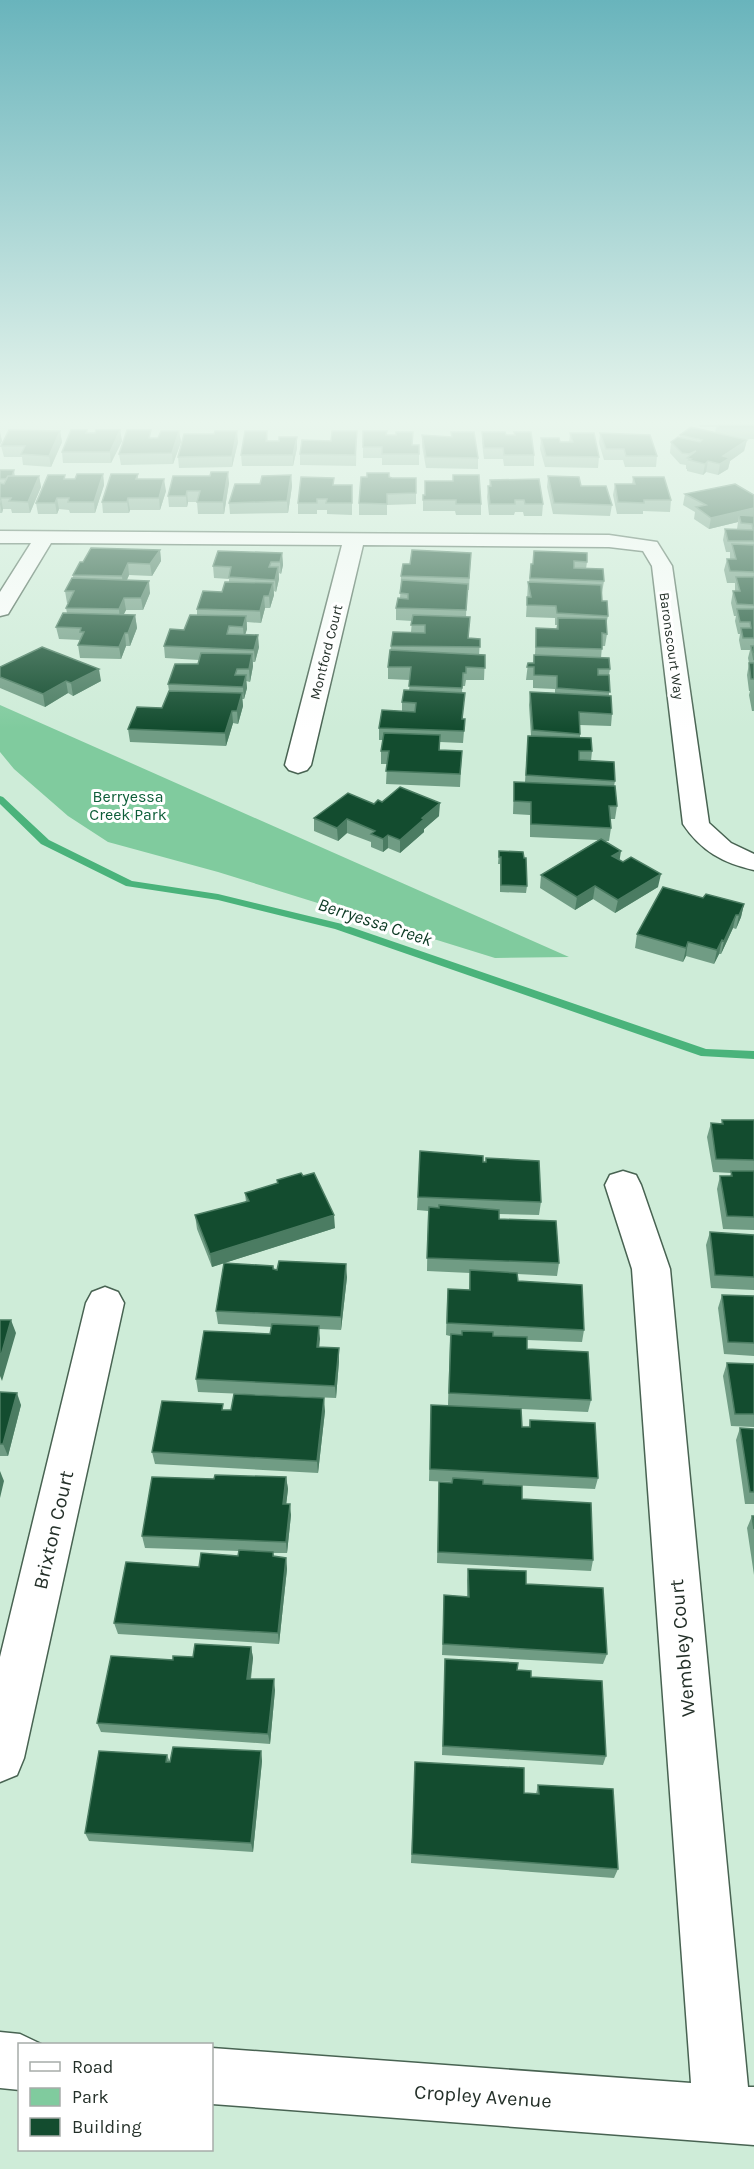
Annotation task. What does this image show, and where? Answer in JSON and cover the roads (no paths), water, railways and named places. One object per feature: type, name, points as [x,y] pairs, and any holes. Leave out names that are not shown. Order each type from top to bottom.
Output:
[{"type":"street","name":"Baronscourt Way","points":[[0,537],[609,541],[650,546],[662,566],[696,824],[706,838],[723,851],[754,862]]},
{"type":"street","points":[[0,609],[44,538]]},
{"type":"street","name":"Montford Court","points":[[298,765],[354,539]]},
{"type":"street","name":"Wembley Court","points":[[623,1185],[651,1269],[738,2115]]},
{"type":"street","name":"Brixton Court","points":[[0,1758],[105,1303]]},
{"type":"street","points":[[0,2060],[18,2062]]},
{"type":"street","name":"Cropley Avenue","points":[[213,2076],[738,2115]]},
{"type":"waterway","name":"Berryessa Creek","points":[[0,799],[45,842],[130,884],[218,897],[338,926],[705,1053],[754,1055]]},
{"type":"park label","name":"Berryessa Creek Park","points":[[128,805]]}]
